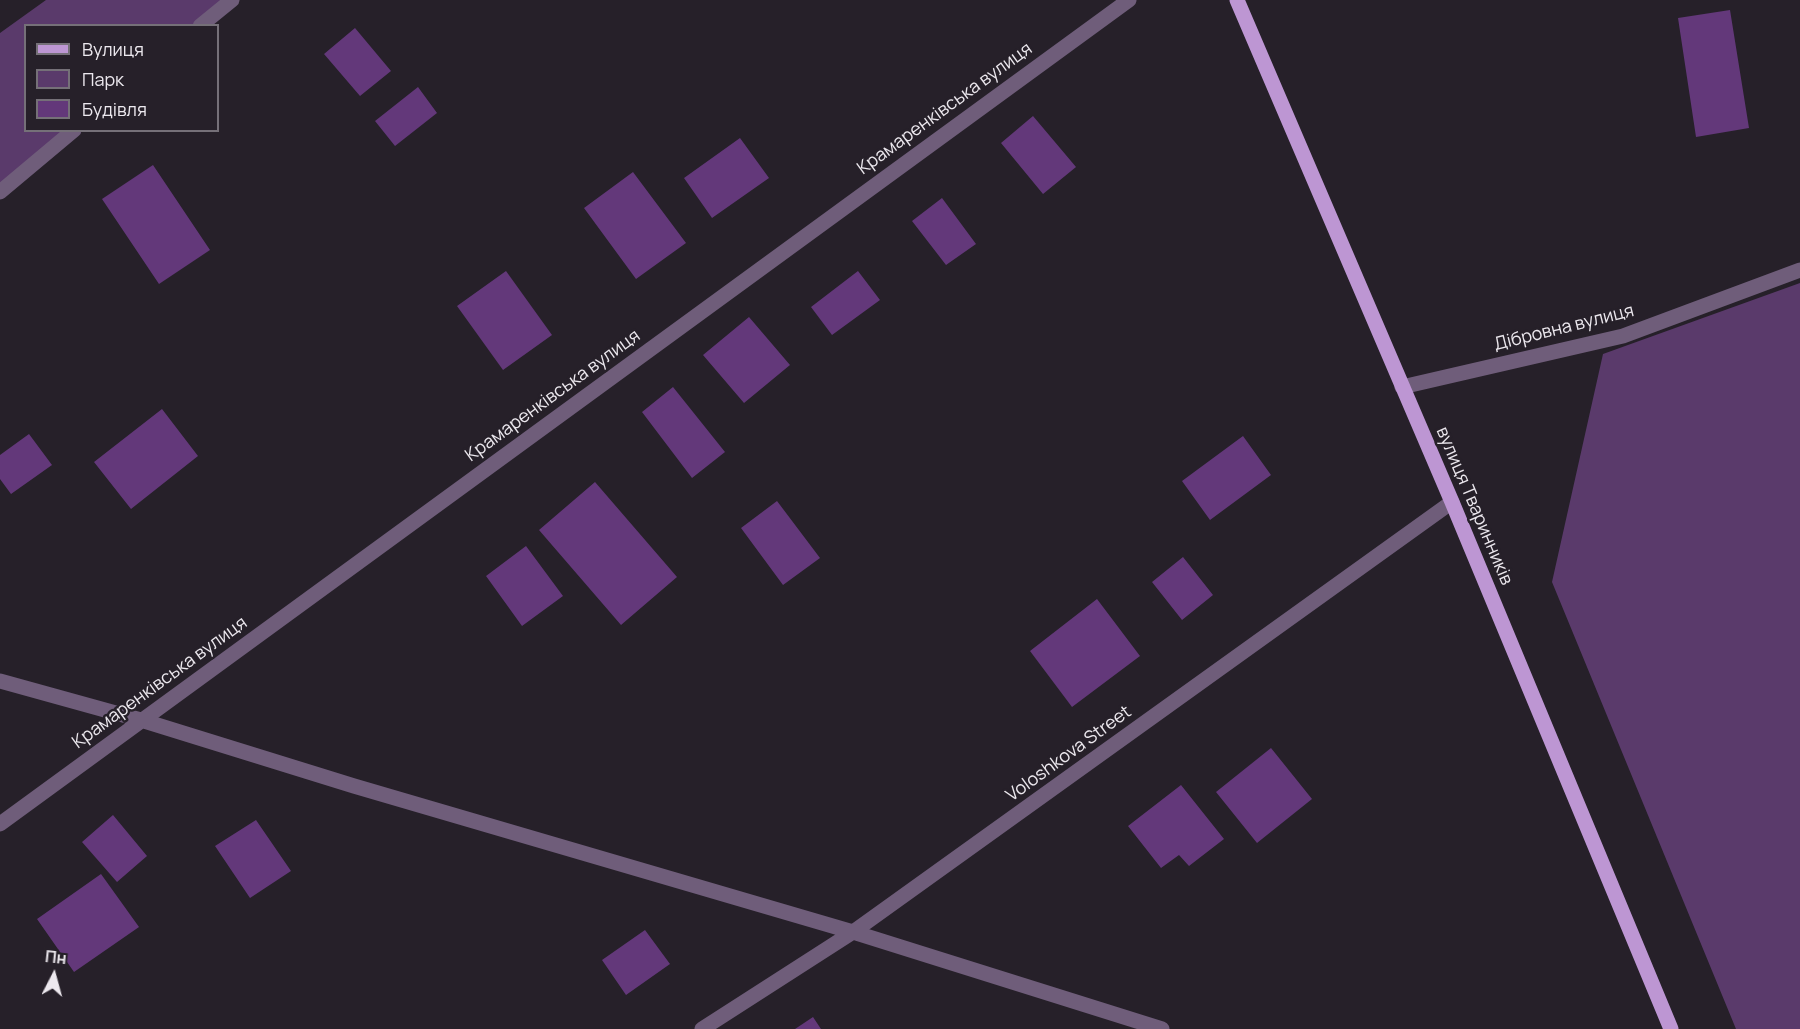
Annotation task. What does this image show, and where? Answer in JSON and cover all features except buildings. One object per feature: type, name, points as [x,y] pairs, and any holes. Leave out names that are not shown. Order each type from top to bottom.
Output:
[{"type":"main road","name":"вулиця Тваринників","points":[[1237,0],[1452,502],[1671,1029]]},
{"type":"street","points":[[202,24],[232,0]]},
{"type":"street","name":"Крамаренківська вулиця","points":[[0,824],[1129,0]]},
{"type":"street","points":[[0,192],[16,181],[72,132]]},
{"type":"street","name":"Дібровна вулиця","points":[[1402,387],[1623,336],[1800,270]]},
{"type":"street","name":"Voloshkova Street","points":[[702,1029],[853,932],[1452,502]]},
{"type":"street","points":[[0,681],[141,720],[354,786],[853,932],[1162,1029]]},
{"type":"green space","points":[[46,0],[232,0],[201,24],[24,24],[24,132],[73,132],[0,192],[0,33]]},
{"type":"green space","points":[[1800,283],[1800,1029],[1736,1029],[1552,582],[1603,354]]}]
